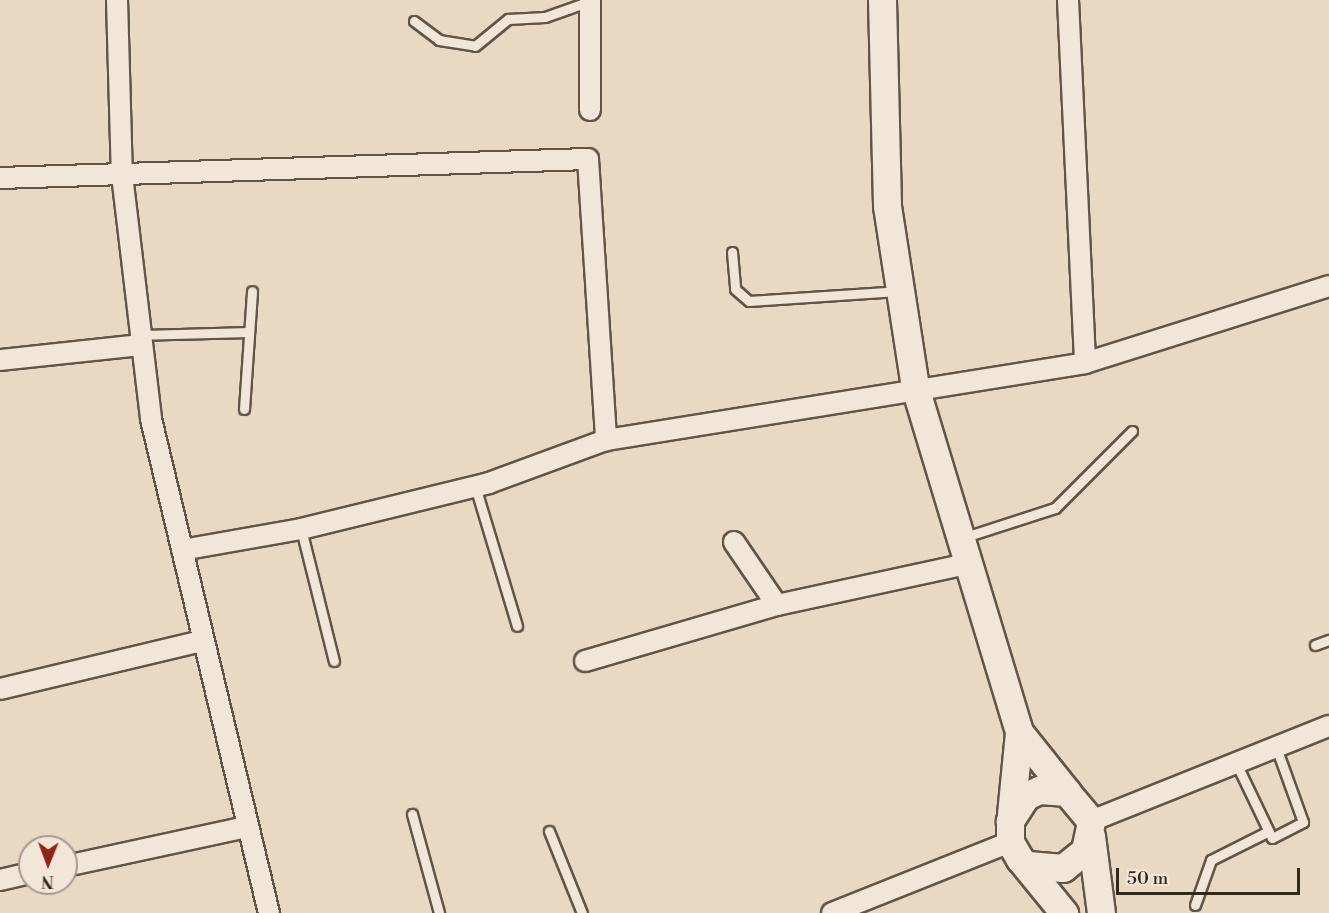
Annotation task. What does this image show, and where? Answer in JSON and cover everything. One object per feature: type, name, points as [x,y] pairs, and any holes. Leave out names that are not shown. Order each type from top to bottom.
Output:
[{"type":"street","points":[[117,0],[122,175],[140,340],[201,641],[269,913]]},
{"type":"street","points":[[882,0],[887,206],[898,291],[915,387],[1019,732],[1067,792],[1091,829],[1101,913]]},
{"type":"street","points":[[1068,0],[1085,363]]},
{"type":"street","points":[[590,1],[590,110]]},
{"type":"street","points":[[0,178],[588,159],[606,440]]},
{"type":"street","points":[[182,550],[301,529],[475,486],[606,440],[915,387],[1085,363],[1329,286]]},
{"type":"street","points":[[0,360],[140,340]]},
{"type":"street","points":[[734,542],[777,605]]},
{"type":"street","points":[[585,661],[963,551]]},
{"type":"street","points":[[0,690],[201,641]]},
{"type":"street","points":[[1028,865],[1063,868],[1085,850],[1091,829],[1236,763],[1329,726]]},
{"type":"street","points":[[1019,732],[1010,842],[1064,913]]},
{"type":"street","points":[[1011,814],[1039,790],[1067,792]]},
{"type":"street","points":[[78,863],[246,827]]},
{"type":"street","points":[[832,913],[1010,842]]},
{"type":"street","points":[[0,880],[18,876]]},
{"type":"lane","points":[[414,21],[439,40],[475,46],[508,20],[545,17],[590,1]]},
{"type":"lane","points":[[732,252],[735,289],[749,301],[898,291]]},
{"type":"lane","points":[[244,409],[245,332],[252,291]]},
{"type":"lane","points":[[140,340],[245,332]]},
{"type":"lane","points":[[963,551],[1055,508],[1132,430]]},
{"type":"lane","points":[[475,486],[517,626]]},
{"type":"lane","points":[[301,529],[334,661]]},
{"type":"lane","points":[[1315,645],[1329,640]]},
{"type":"lane","points":[[1236,763],[1265,833],[1272,838],[1303,822],[1276,747]]},
{"type":"lane","points":[[412,814],[439,913]]},
{"type":"lane","points":[[549,831],[582,913]]},
{"type":"lane","points":[[1195,905],[1210,860],[1265,833]]}]
